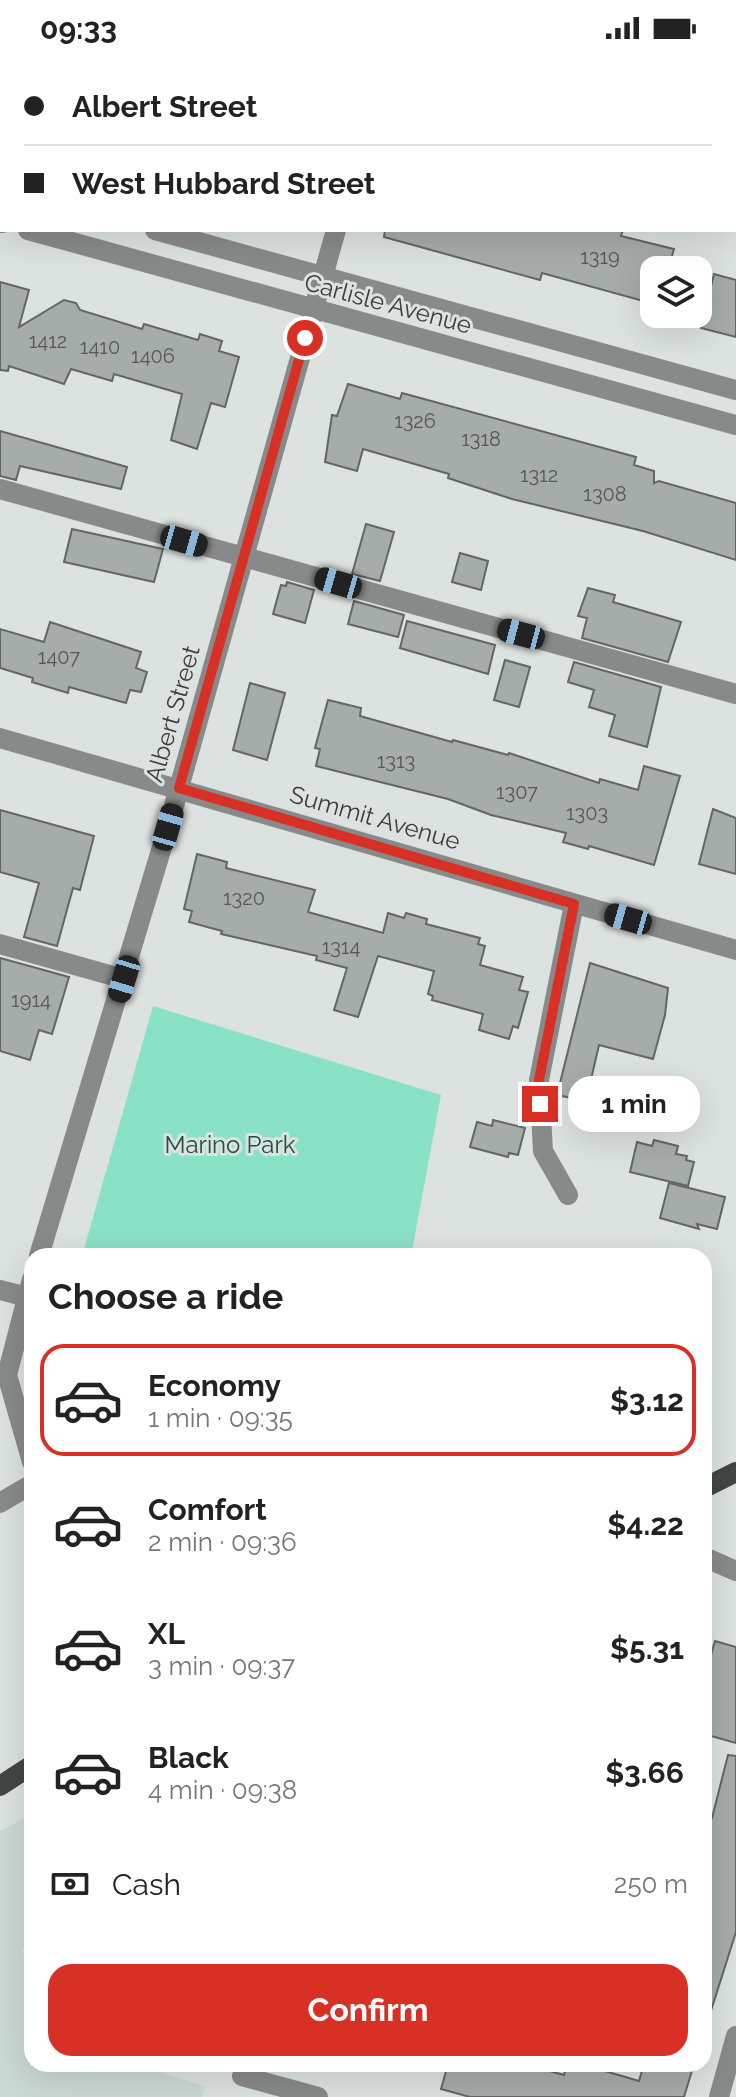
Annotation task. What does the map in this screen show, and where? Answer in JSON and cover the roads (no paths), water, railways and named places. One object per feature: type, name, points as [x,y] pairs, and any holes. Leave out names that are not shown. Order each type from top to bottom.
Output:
[{"type":"main road","points":[[712,1484],[736,1472]]},
{"type":"main road","points":[[5,1784],[24,1771]]},
{"type":"street","name":"Carlisle Avenue","points":[[35,232],[312,311],[736,425]]},
{"type":"street","name":"Carlisle Avenue","points":[[162,232],[736,390]]},
{"type":"street","name":"Albert Street","points":[[41,1248],[124,979],[246,558],[335,232]]},
{"type":"street","points":[[0,489],[736,694]]},
{"type":"street","name":"Summit Avenue","points":[[0,738],[736,950]]},
{"type":"street","points":[[568,1195],[543,1151],[539,1080],[574,904]]},
{"type":"street","points":[[0,944],[124,979]]},
{"type":"street","points":[[0,1290],[24,1288]]},
{"type":"street","points":[[24,1308],[7,1375],[24,1434]]},
{"type":"street","points":[[0,1503],[24,1489]]},
{"type":"street","points":[[712,1560],[736,1571]]},
{"type":"street","points":[[719,2097],[736,2036]]},
{"type":"street","points":[[236,2097],[243,2072]]},
{"type":"street","points":[[249,2072],[318,2097]]},
{"type":"park label","name":"Marino Park","points":[[230,1145]]}]
